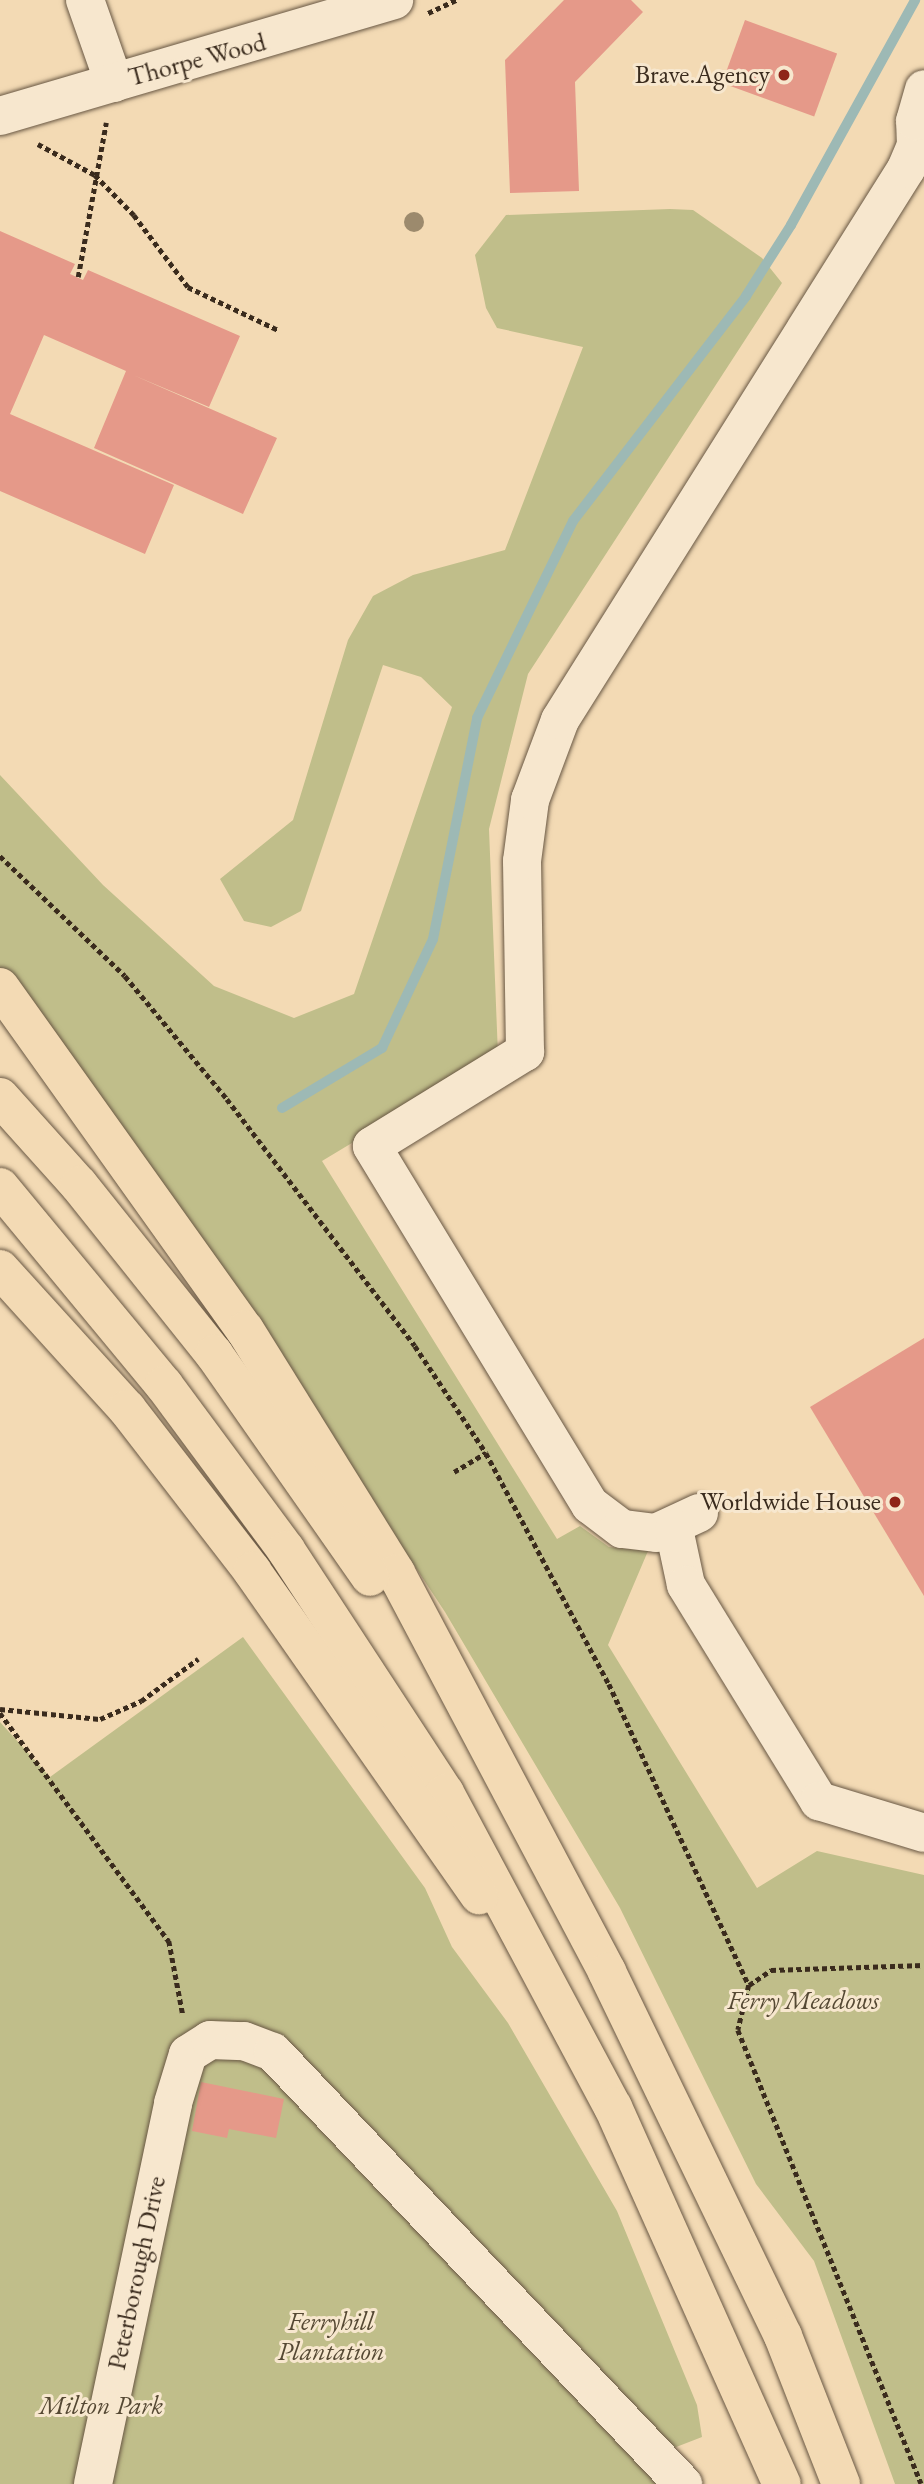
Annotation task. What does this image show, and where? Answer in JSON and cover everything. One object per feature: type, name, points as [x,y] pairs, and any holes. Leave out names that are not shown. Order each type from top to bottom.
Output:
[{"type":"highway","points":[[0,987],[245,1330],[396,1573],[607,1972],[783,2336],[841,2484]]},
{"type":"highway","points":[[0,1097],[79,1185],[214,1354],[377,1587],[607,1972]]},
{"type":"highway","points":[[0,1187],[164,1385],[286,1550],[445,1793],[554,1990],[613,2107],[782,2484]]},
{"type":"highway","points":[[0,1269],[136,1419],[252,1571],[435,1838],[554,1990]]},
{"type":"street","points":[[85,0],[111,99]]},
{"type":"street","name":"Thorpe Wood","points":[[14,127],[111,99],[394,0]]},
{"type":"street","points":[[924,89],[915,121],[916,146],[906,169],[560,720],[530,800],[522,861],[525,1052],[372,1146],[590,1505],[622,1529],[687,1521],[686,1585],[819,1801],[924,1833]]},
{"type":"street","points":[[188,2054],[210,2040],[244,2041],[273,2052],[683,2484]]},
{"type":"street","name":"Peterborough Drive","points":[[93,2484],[173,2104],[188,2054]]},
{"type":"path","points":[[78,277],[111,99]]},
{"type":"path","points":[[14,127],[95,175],[134,215],[188,287],[278,330]]},
{"type":"path","points":[[0,856],[125,976],[227,1099],[415,1346],[486,1453],[610,1684],[749,1985],[738,2030],[921,2484]]},
{"type":"path","points":[[454,1472],[486,1453]]},
{"type":"path","points":[[0,1711],[100,1719],[141,1700],[198,1659]]},
{"type":"path","points":[[0,1711],[169,1941],[188,2054]]},
{"type":"path","points":[[749,1985],[771,1970],[924,1965]]},
{"type":"green space","name":"Ferry Meadows","points":[[693,210],[762,258],[782,283],[528,674],[489,829],[498,1055],[322,1161],[557,1539],[580,1526],[609,1547],[648,1551],[608,1645],[757,1888],[817,1851],[924,1875],[924,2484],[895,2484],[814,2261],[756,2184],[620,1908],[445,1612],[190,1226],[0,971],[0,775],[103,885],[214,986],[294,1018],[354,994],[452,707],[421,677],[383,665],[301,911],[271,927],[244,921],[220,879],[293,820],[348,640],[373,596],[413,575],[505,550],[583,347],[497,328],[486,308],[475,255],[506,215]]},
{"type":"green space","points":[[243,1637],[425,1888],[452,1947],[508,2023],[617,2211],[697,2405],[702,2437],[671,2449],[661,2484],[0,2484],[0,1722],[50,1777]]},
{"type":"building","points":[[564,0],[631,0],[643,12],[575,82],[579,191],[510,193],[505,60]]},
{"type":"building","points":[[745,20],[837,54],[814,116],[722,83]]},
{"type":"building","points":[[0,231],[75,264],[70,274],[83,280],[88,270],[240,336],[209,407],[133,375],[277,438],[243,514],[94,448],[126,371],[44,335],[10,414],[174,485],[145,554],[0,491]]},
{"type":"building","name":"Worldwide House","points":[[924,1338],[924,1596],[810,1407]]},
{"type":"building","points":[[201,2082],[284,2099],[276,2138],[229,2129],[227,2138],[192,2131]]},
{"type":"waterway","points":[[282,1108],[382,1048],[433,939],[477,718],[573,521],[746,296],[791,225],[915,0]]},
{"type":"place","name":"Brave.Agency","points":[[784,75]]},
{"type":"place","name":"Worldwide House","points":[[895,1502]]},
{"type":"park label","name":"Ferryhill Plantation","points":[[331,2337]]},
{"type":"park label","name":"Milton Park","points":[[101,2406]]}]
